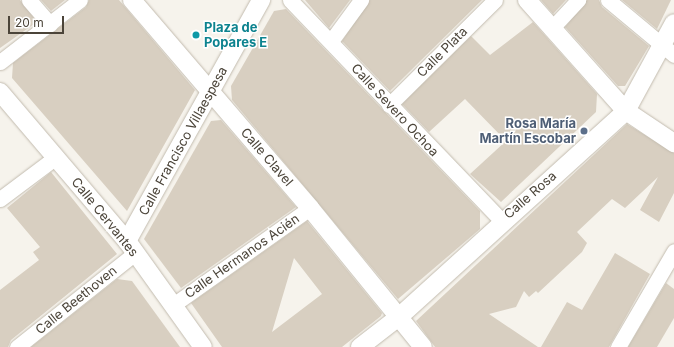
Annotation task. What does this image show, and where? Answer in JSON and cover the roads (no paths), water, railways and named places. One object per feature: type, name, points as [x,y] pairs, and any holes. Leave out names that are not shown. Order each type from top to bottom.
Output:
[{"type":"street","points":[[29,0],[50,24]]},
{"type":"street","points":[[0,62],[80,0]]},
{"type":"street","name":"Calle Clavel","points":[[132,0],[310,208],[400,316],[423,347]]},
{"type":"street","name":"Calle Francisco Villaespesa","points":[[131,247],[210,92],[261,0]]},
{"type":"street","name":"Calle Severo Ochoa","points":[[290,0],[331,41],[389,105],[501,220]]},
{"type":"street","points":[[331,41],[361,0]]},
{"type":"street","name":"Calle Plata","points":[[389,105],[495,0]]},
{"type":"street","points":[[527,0],[551,29],[626,111],[674,143]]},
{"type":"street","points":[[551,29],[578,0]]},
{"type":"street","points":[[608,0],[669,50]]},
{"type":"street","name":"Calle Rosa","points":[[360,347],[400,316],[501,220],[626,111],[669,50],[674,23]]},
{"type":"street","name":"Calle Cervantes","points":[[0,92],[131,247],[203,347]]},
{"type":"street","points":[[0,199],[56,158]]},
{"type":"street","name":"Calle Hermanos Acién","points":[[173,305],[310,208]]},
{"type":"street","name":"Calle Beethoven","points":[[17,347],[131,247]]},
{"type":"street","points":[[618,347],[674,251]]},
{"type":"place","name":"Plaza de Popares E","points":[[196,35]]},
{"type":"place","name":"Rosa María Martín Escobar","points":[[584,131]]}]
